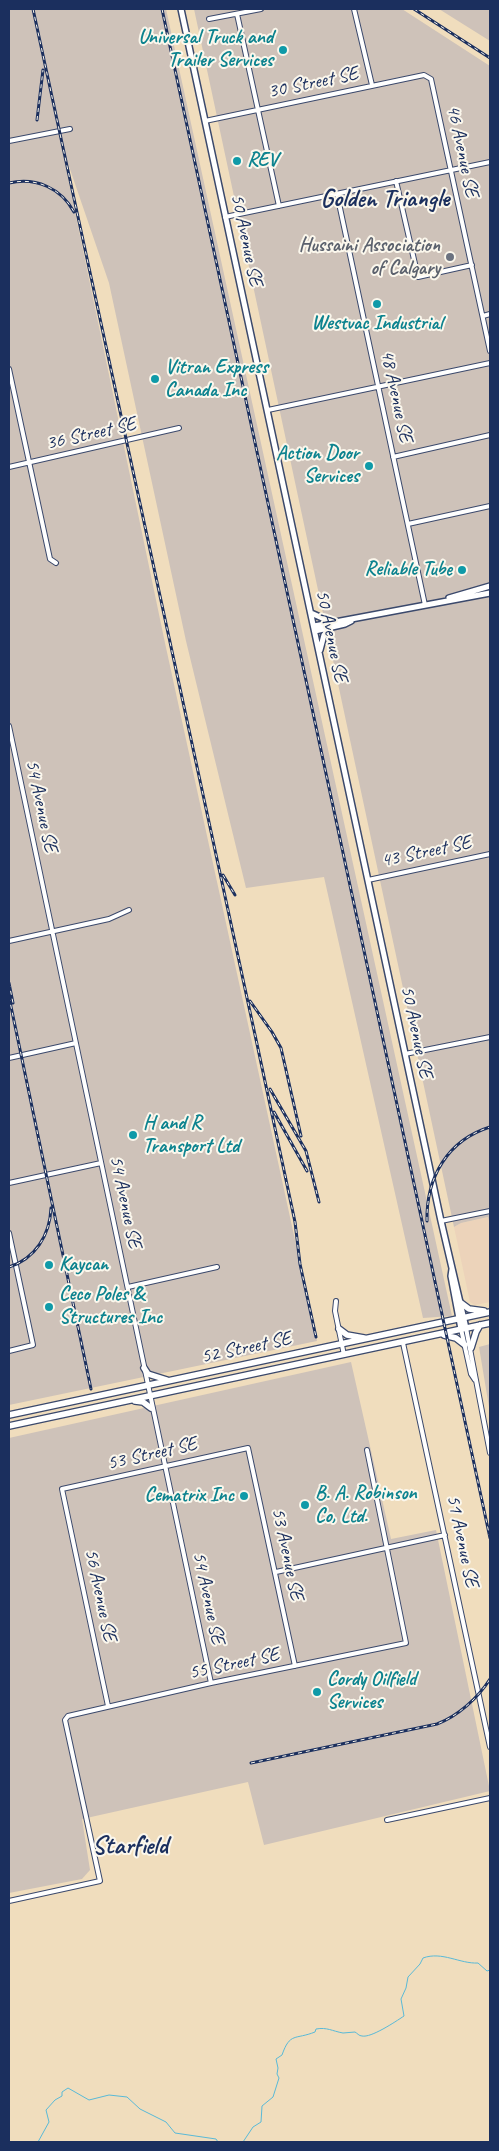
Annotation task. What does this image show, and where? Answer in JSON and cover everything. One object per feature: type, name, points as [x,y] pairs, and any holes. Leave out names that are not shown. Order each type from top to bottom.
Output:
[{"type":"main road","points":[[461,1303],[472,1310],[489,1312]]},
{"type":"main road","name":"52 Street SE","points":[[9,1414],[489,1312]]},
{"type":"main road","name":"52 Street SE","points":[[9,1426],[490,1323]]},
{"type":"main road","points":[[439,1334],[453,1337],[468,1347],[480,1326]]},
{"type":"main road","points":[[339,1329],[347,1335],[366,1338]]},
{"type":"main road","points":[[144,1368],[148,1374],[169,1381]]},
{"type":"main road","points":[[133,1400],[143,1402],[152,1408]]},
{"type":"street","name":"50 Avenue SE","points":[[182,9],[441,1221],[461,1303],[461,1318]]},
{"type":"street","points":[[209,19],[261,9]]},
{"type":"street","points":[[354,9],[372,85]]},
{"type":"street","points":[[238,14],[279,206]]},
{"type":"street","name":"30 Street SE","points":[[205,121],[372,85],[427,76]]},
{"type":"street","name":"46 Avenue SE","points":[[427,76],[432,79],[490,351]]},
{"type":"street","points":[[9,141],[70,129]]},
{"type":"street","points":[[225,217],[490,162]]},
{"type":"street","points":[[396,181],[418,277],[472,265]]},
{"type":"street","name":"48 Avenue SE","points":[[337,194],[425,605]]},
{"type":"street","points":[[483,316],[490,314]]},
{"type":"street","points":[[268,410],[490,363]]},
{"type":"street","points":[[9,369],[50,559],[56,563]]},
{"type":"street","name":"36 Street SE","points":[[9,467],[179,428]]},
{"type":"street","points":[[393,457],[490,435]]},
{"type":"street","points":[[408,524],[490,506]]},
{"type":"street","points":[[425,605],[490,586]]},
{"type":"street","points":[[314,629],[490,593]]},
{"type":"street","points":[[311,613],[331,625]]},
{"type":"street","points":[[320,653],[324,635],[331,625]]},
{"type":"street","name":"54 Avenue SE","points":[[9,726],[128,1287],[146,1386],[210,1683]]},
{"type":"street","name":"43 Street SE","points":[[368,880],[490,854]]},
{"type":"street","points":[[9,941],[108,919],[129,910]]},
{"type":"street","points":[[405,1054],[490,1037]]},
{"type":"street","points":[[9,1058],[76,1044]]},
{"type":"street","points":[[9,1184],[101,1163]]},
{"type":"street","points":[[441,1221],[490,1211]]},
{"type":"street","points":[[9,1233],[33,1345],[9,1351]]},
{"type":"street","points":[[128,1287],[217,1267]]},
{"type":"street","name":"50 Avenue SE","points":[[452,1269],[451,1276],[468,1347],[471,1374],[475,1381],[490,1453]]},
{"type":"street","points":[[336,1301],[335,1311],[344,1355]]},
{"type":"street","name":"51 Avenue SE","points":[[403,1343],[490,1747]]},
{"type":"street","name":"53 Street SE","points":[[62,1489],[248,1448]]},
{"type":"street","name":"53 Avenue SE","points":[[248,1448],[295,1666]]},
{"type":"street","points":[[367,1450],[387,1547]]},
{"type":"street","name":"56 Avenue SE","points":[[62,1489],[108,1706]]},
{"type":"street","points":[[276,1572],[445,1535]]},
{"type":"street","name":"55 Street SE","points":[[9,1901],[100,1881],[65,1720],[68,1716],[210,1683],[406,1643],[387,1547]]},
{"type":"street","points":[[387,1820],[490,1798]]},
{"type":"shaded area","points":[[9,9],[166,9],[452,1316],[423,1318],[324,877],[246,888],[186,641],[109,283],[60,140],[165,643],[317,1341],[9,1405]]},
{"type":"shaded area","points":[[194,9],[402,9],[490,66],[490,1225],[488,1217],[461,1223],[454,1227]]},
{"type":"shaded area","points":[[439,9],[490,9],[490,41]]},
{"type":"shaded area","points":[[489,1217],[490,1302],[475,1305],[470,1302],[454,1227],[461,1223]]},
{"type":"shaded area","points":[[490,1344],[490,1413],[479,1347]]},
{"type":"shaded area","points":[[351,1362],[391,1539],[436,1530],[490,1791],[264,1845],[248,1782],[82,1819],[90,1870],[82,1879],[9,1893],[9,1438]]},
{"type":"waterway","points":[[243,2142],[253,2127],[261,2122],[262,2106],[273,2097],[279,2078],[276,2059],[282,2055],[291,2040],[315,2032],[316,2029],[343,2033],[355,2032],[360,2036],[366,2036],[395,2022],[404,2016],[401,1999],[408,1977],[423,1958],[437,1956],[478,1963],[487,1971],[490,1970]]},
{"type":"waterway","points":[[38,2142],[49,2122],[46,2110],[68,2088],[89,2100],[109,2095],[127,2097],[140,2109],[166,2122],[175,2133],[216,2139],[218,2142]]},
{"type":"railway","points":[[33,9],[295,1222],[300,1264],[316,1337]]},
{"type":"railway","points":[[162,9],[490,1538]]},
{"type":"railway","points":[[414,9],[490,58]]},
{"type":"railway","points":[[37,120],[43,70]]},
{"type":"railway","points":[[9,183],[29,182],[47,186],[62,196],[74,212]]},
{"type":"railway","points":[[223,875],[235,895]]},
{"type":"railway","points":[[9,983],[13,1003]]},
{"type":"railway","points":[[9,997],[91,1389]]},
{"type":"railway","points":[[250,1001],[281,1048],[301,1136]]},
{"type":"railway","points":[[270,1089],[306,1151],[319,1202]]},
{"type":"railway","points":[[274,1112],[307,1171]]},
{"type":"railway","points":[[427,1221],[431,1190],[435,1175],[442,1162],[462,1141],[490,1127]]},
{"type":"railway","points":[[9,1267],[26,1258],[39,1245],[48,1227],[51,1208]]},
{"type":"railway","points":[[251,1763],[437,1724],[445,1721],[467,1706],[490,1679]]},
{"type":"place","name":"Universal Truck and Trailer Services","points":[[283,50]]},
{"type":"place","name":"REV","points":[[237,161]]},
{"type":"place","name":"Hussaini Association of Calgary","points":[[450,257]]},
{"type":"place","name":"Westvac Industrial","points":[[377,304]]},
{"type":"place","name":"Vitran Express Canada Inc","points":[[155,379]]},
{"type":"place","name":"Action Door Services","points":[[369,466]]},
{"type":"place","name":"Reliable Tube","points":[[462,570]]},
{"type":"place","name":"H and R Transport Ltd","points":[[133,1135]]},
{"type":"place","name":"Kaycan","points":[[49,1265]]},
{"type":"place","name":"Ceco Poles & Structures Inc","points":[[49,1307]]},
{"type":"place","name":"Cematrix Inc","points":[[244,1496]]},
{"type":"place","name":"B. A. Robinson Co, Ltd.","points":[[305,1505]]},
{"type":"place","name":"Cordy Oilfield Services","points":[[317,1692]]},
{"type":"district","name":"Golden Triangle","points":[[385,199]]},
{"type":"district","name":"Starfield","points":[[130,1846]]}]
